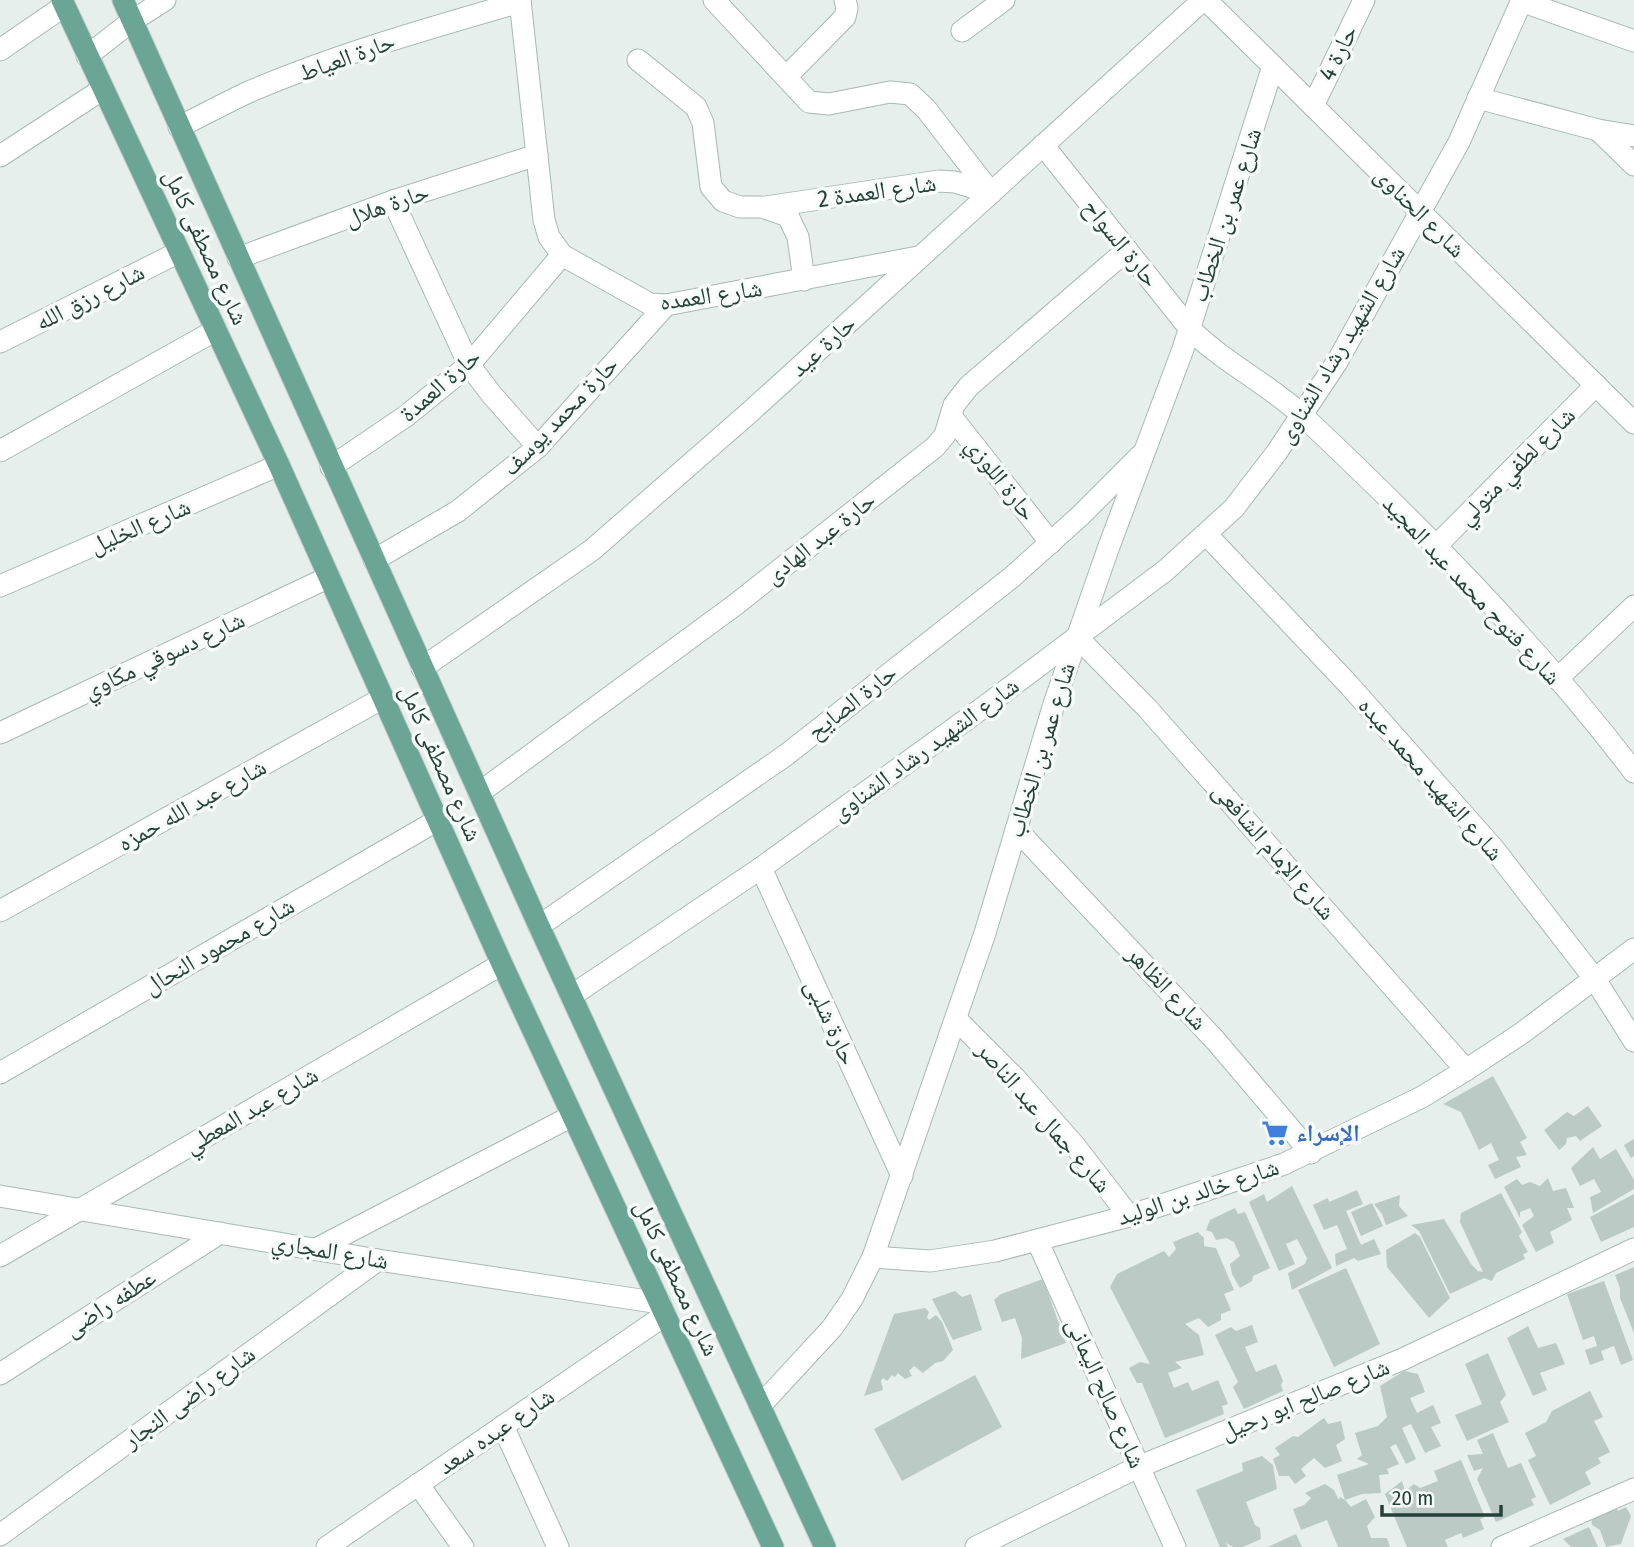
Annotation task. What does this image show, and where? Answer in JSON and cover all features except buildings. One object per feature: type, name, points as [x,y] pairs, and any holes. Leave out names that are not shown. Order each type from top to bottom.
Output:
[{"type":"main road","name":"شارع مصطفى كامل","points":[[123,0],[539,926],[825,1547]]},
{"type":"main road","name":"شارع مصطفى كامل","points":[[63,3],[279,465],[502,964],[773,1547]]},
{"type":"street","points":[[87,56],[132,21],[165,0]]},
{"type":"street","points":[[714,0],[809,102],[829,104],[890,92],[910,94],[926,109],[991,193]]},
{"type":"street","points":[[786,76],[845,17],[845,0]]},
{"type":"street","points":[[962,31],[1004,0]]},
{"type":"street","name":"حارة 4","points":[[1313,106],[1363,0]]},
{"type":"street","points":[[520,1],[544,220],[548,236],[562,255]]},
{"type":"street","name":"حارة العياط","points":[[179,127],[251,91],[313,68],[416,32],[520,1]]},
{"type":"street","points":[[1521,1],[1634,41]]},
{"type":"street","name":"شارع الشهيد رشاد الشناوى","points":[[571,996],[761,868],[1077,637],[1166,570],[1234,508],[1277,452],[1337,362],[1459,142],[1521,1]]},
{"type":"street","points":[[0,50],[63,3]]},
{"type":"street","name":"شارع الحناوى","points":[[1215,4],[1419,212],[1596,385],[1631,414]]},
{"type":"street","name":"حارة عيد","points":[[422,668],[592,550],[750,412],[1043,145],[1215,4]]},
{"type":"street","points":[[638,60],[696,107],[703,123],[711,187],[723,201],[740,208],[762,207],[788,216],[799,237],[804,280]]},
{"type":"street","name":"شارع عمر بن الخطاب","points":[[760,1406],[832,1328],[852,1298],[873,1257],[956,1019],[1077,637],[1190,329],[1273,66]]},
{"type":"street","points":[[0,156],[103,89]]},
{"type":"street","points":[[1478,98],[1598,130],[1634,136]]},
{"type":"street","points":[[1598,130],[1634,165]]},
{"type":"street","name":"حارة السواح","points":[[1043,145],[1190,329],[1216,352],[1301,415]]},
{"type":"street","name":"حارة هلال","points":[[238,258],[393,201],[537,155]]},
{"type":"street","name":"شارع العمدة 2","points":[[762,207],[931,181],[955,182],[991,193]]},
{"type":"street","points":[[393,201],[469,365],[498,403],[538,447]]},
{"type":"street","name":"حارة عبد الهادى","points":[[479,793],[735,605],[925,456],[945,435],[954,405],[969,386],[1127,250]]},
{"type":"street","name":"شارع رزق الله","points":[[0,342],[179,252]]},
{"type":"street","name":"شارع العمده","points":[[562,255],[650,304],[666,305],[920,257]]},
{"type":"street","name":"حارة العمدة","points":[[331,467],[406,416],[469,365],[562,255]]},
{"type":"street","name":"حارة محمد يوسف","points":[[374,560],[458,511],[538,447],[666,305]]},
{"type":"street","points":[[0,451],[216,330]]},
{"type":"street","name":"شارع لطفي متولي","points":[[1435,547],[1596,385]]},
{"type":"street","name":"شارع فتوح محمد عبد المجيد","points":[[1301,415],[1520,635],[1634,772]]},
{"type":"street","name":"حارة اللوزي","points":[[951,416],[1051,543]]},
{"type":"street","name":"حارة الصايح","points":[[539,926],[786,755],[1012,577],[1051,543],[1144,452]]},
{"type":"street","name":"شارع الخليل","points":[[0,586],[279,465]]},
{"type":"street","name":"شارع الشهيد محمد عبده","points":[[1206,534],[1349,685],[1494,849],[1594,978],[1634,1041]]},
{"type":"street","name":"شارع دسوقي مكاوي","points":[[0,733],[329,577]]},
{"type":"street","points":[[1557,679],[1634,606]]},
{"type":"street","name":"شارع الإمام الشافعى","points":[[1077,637],[1147,708],[1466,1070]]},
{"type":"street","name":"شارع عبد الله حمزه","points":[[0,911],[383,698]]},
{"type":"street","name":"شارع محمود النحال","points":[[0,1073],[438,820]]},
{"type":"street","name":"شارع الظاهر","points":[[1016,829],[1215,1040],[1311,1153]]},
{"type":"street","name":"حارة شلبى","points":[[761,868],[902,1176]]},
{"type":"street","name":"شارع خالد بن الوليد","points":[[873,1257],[930,1261],[995,1251],[1129,1216],[1284,1164],[1422,1097],[1466,1070],[1522,1033],[1634,949]]},
{"type":"street","name":"شارع عبد المعطي","points":[[0,1256],[502,964]]},
{"type":"street","name":"شارع جمال عبد الناصر","points":[[956,1019],[1016,1079],[1075,1146],[1129,1216]]},
{"type":"street","points":[[316,1249],[572,1116]]},
{"type":"street","name":"شارع المجاري","points":[[0,1196],[663,1309]]},
{"type":"street","name":"عطفه راضى","points":[[0,1374],[220,1233]]},
{"type":"street","name":"شارع صالح اليمانى","points":[[1037,1240],[1175,1547]]},
{"type":"street","name":"شارع صالح ابو رحيل","points":[[976,1547],[1138,1467],[1403,1359],[1634,1249]]},
{"type":"street","name":"شارع راضى النجار","points":[[1,1531],[378,1260]]},
{"type":"street","name":"شارع عبده سعد","points":[[327,1547],[503,1426],[663,1309]]},
{"type":"street","points":[[503,1426],[558,1547]]},
{"type":"street","points":[[418,1484],[463,1547]]},
{"type":"street","points":[[1503,1547],[1634,1489]]},
{"type":"place","name":"الإسراء","points":[[1275,1133]]}]
